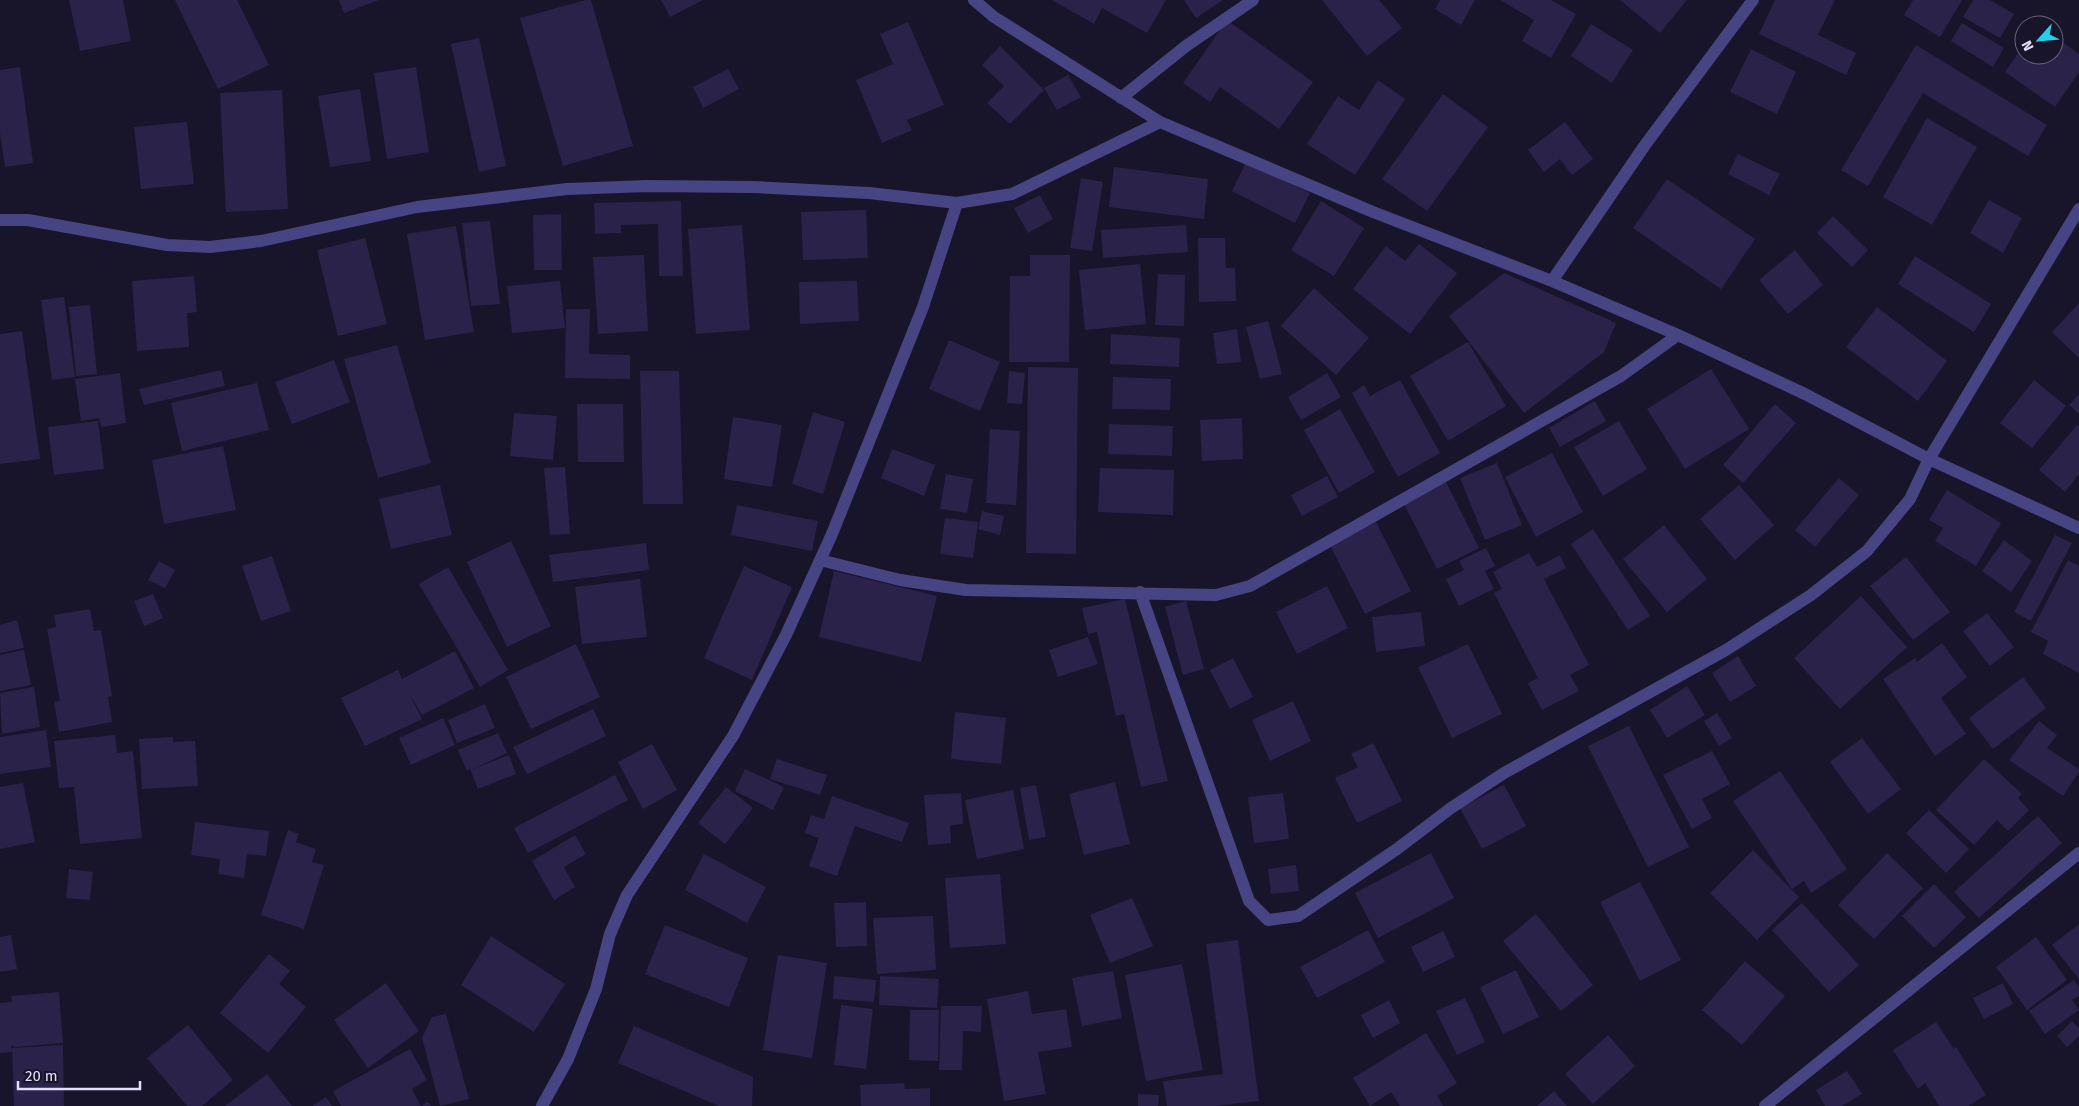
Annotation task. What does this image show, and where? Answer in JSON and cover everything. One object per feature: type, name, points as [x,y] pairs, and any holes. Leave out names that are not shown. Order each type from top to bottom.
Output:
[{"type":"street","points":[[974,0],[994,17],[1160,122],[1374,212],[1552,281],[1678,335],[1804,394],[1929,459],[2079,528]]},
{"type":"street","points":[[1120,98],[1186,46],[1253,0]]},
{"type":"street","points":[[1552,281],[1645,145],[1753,0]]},
{"type":"street","points":[[0,220],[28,220],[167,245],[210,247],[261,240],[417,207],[566,189],[647,186],[754,187],[869,193],[957,203],[1012,194],[1160,122]]},
{"type":"street","points":[[542,1106],[568,1059],[596,989],[610,934],[627,895],[733,736],[786,635],[820,560],[923,307],[957,203]]},
{"type":"street","points":[[1140,592],[1249,901],[1268,920],[1298,916],[1504,773],[1726,650],[1812,595],[1867,551],[1910,499],[1929,459],[2079,209]]},
{"type":"street","points":[[820,560],[900,580],[966,590],[1216,594],[1250,586],[1621,376],[1678,335]]},
{"type":"street","points":[[1766,1106],[2079,853]]},
{"type":"building","points":[[69,0],[123,0],[131,41],[80,51]]},
{"type":"building","points":[[175,0],[237,0],[269,65],[218,89]]},
{"type":"building","points":[[339,0],[379,0],[344,13]]},
{"type":"building","points":[[591,0],[633,146],[563,166],[520,18]]},
{"type":"building","points":[[661,0],[703,0],[670,17]]},
{"type":"building","points":[[1052,0],[1166,0],[1147,33],[1102,8],[1094,24]]},
{"type":"building","points":[[1184,0],[1223,0],[1196,18]]},
{"type":"building","points":[[1322,0],[1379,0],[1402,28],[1367,56]]},
{"type":"building","points":[[1440,0],[1475,0],[1461,25],[1435,9]]},
{"type":"building","points":[[1500,0],[1551,0],[1576,14],[1551,58],[1522,41],[1534,20]]},
{"type":"building","points":[[1620,0],[1687,0],[1660,33]]},
{"type":"building","points":[[1775,0],[1835,0],[1818,35],[1856,53],[1846,75],[1759,34]]},
{"type":"building","points":[[1913,0],[1962,0],[1940,37],[1904,15]]},
{"type":"building","points":[[1973,0],[1990,0],[2014,14],[2000,38],[1963,17]]},
{"type":"building","points":[[1227,20],[1313,82],[1279,129],[1220,87],[1210,102],[1183,83]]},
{"type":"building","points":[[908,22],[944,105],[907,120],[912,130],[882,143],[856,80],[893,64],[880,34]]},
{"type":"building","points":[[1962,23],[2004,48],[1993,67],[1951,41]]},
{"type":"building","points":[[1591,24],[1633,50],[1612,83],[1571,56]]},
{"type":"building","points":[[479,38],[506,166],[479,172],[451,44]]},
{"type":"building","points":[[2064,43],[2079,54],[2079,72],[2055,107],[2005,72],[2014,59],[2014,65],[2064,65]]},
{"type":"building","points":[[1916,45],[2047,125],[2028,156],[1923,93],[1868,186],[1841,170]]},
{"type":"building","points":[[1000,46],[1044,90],[1010,124],[987,103],[1004,86],[982,65]]},
{"type":"building","points":[[1751,49],[1796,72],[1777,114],[1730,92]]},
{"type":"building","points":[[20,67],[33,163],[5,167],[0,133],[0,70]]},
{"type":"building","points":[[416,67],[429,152],[387,159],[374,73]]},
{"type":"building","points":[[728,69],[739,89],[703,108],[693,87]]},
{"type":"building","points":[[1068,75],[1081,97],[1057,110],[1044,88]]},
{"type":"building","points":[[1378,80],[1405,99],[1355,175],[1307,144],[1338,96],[1359,110]]},
{"type":"building","points":[[360,89],[371,161],[330,167],[318,96]]},
{"type":"building","points":[[282,90],[288,209],[226,212],[220,93]]},
{"type":"building","points":[[1443,94],[1488,127],[1427,211],[1382,179]]},
{"type":"building","points":[[1927,118],[1977,147],[1932,225],[1883,197]]},
{"type":"building","points":[[187,122],[194,184],[141,189],[134,127]]},
{"type":"building","points":[[1565,122],[1593,159],[1572,175],[1560,159],[1544,172],[1528,150]]},
{"type":"building","points":[[1738,154],[1780,174],[1769,195],[1728,174]]},
{"type":"building","points":[[1246,162],[1310,193],[1295,223],[1232,191]]},
{"type":"building","points":[[1114,167],[1208,179],[1204,219],[1109,207]]},
{"type":"building","points":[[1081,178],[1103,182],[1092,251],[1070,248]]},
{"type":"building","points":[[1667,179],[1755,239],[1721,289],[1633,228]]},
{"type":"building","points":[[1040,195],[1053,219],[1028,233],[1014,208]]},
{"type":"building","points":[[1989,200],[2022,218],[2003,253],[1970,233]]},
{"type":"building","points":[[681,201],[683,276],[659,276],[658,224],[621,225],[621,233],[595,234],[594,203]]},
{"type":"building","points":[[1321,201],[1364,228],[1334,276],[1291,250]]},
{"type":"building","points":[[866,210],[868,258],[803,260],[801,212]]},
{"type":"building","points":[[561,214],[562,270],[534,270],[533,215]]},
{"type":"building","points":[[1833,216],[1868,250],[1852,267],[1817,233]]},
{"type":"building","points":[[490,221],[500,304],[471,306],[462,223]]},
{"type":"building","points":[[742,225],[750,330],[696,334],[688,229]]},
{"type":"building","points":[[1186,225],[1188,252],[1103,258],[1101,230]]},
{"type":"building","points":[[456,226],[474,332],[425,340],[407,234]]},
{"type":"building","points":[[365,238],[387,324],[338,336],[317,250]]},
{"type":"building","points":[[1198,238],[1225,238],[1226,268],[1235,268],[1236,301],[1199,302]]},
{"type":"building","points":[[1419,244],[1457,273],[1410,334],[1353,289],[1386,246],[1405,261]]},
{"type":"building","points":[[1795,250],[1823,285],[1788,314],[1759,280]]},
{"type":"building","points":[[644,255],[648,331],[598,334],[593,257]]},
{"type":"building","points":[[1030,255],[1070,255],[1069,362],[1009,362],[1010,276],[1030,276]]},
{"type":"building","points":[[1915,256],[1991,304],[1974,332],[1898,284]]},
{"type":"building","points":[[1140,264],[1146,324],[1085,330],[1079,270]]},
{"type":"building","points":[[1504,273],[1616,323],[1604,352],[1524,413],[1449,316]]},
{"type":"building","points":[[1158,274],[1185,275],[1184,326],[1155,325]]},
{"type":"building","points":[[194,276],[197,312],[187,313],[189,347],[137,351],[132,281]]},
{"type":"building","points":[[560,281],[565,328],[512,333],[507,286]]},
{"type":"building","points":[[857,281],[859,321],[800,324],[799,282]]},
{"type":"building","points":[[1314,288],[1369,338],[1336,375],[1281,326]]},
{"type":"building","points":[[64,297],[75,377],[52,380],[41,300]]},
{"type":"building","points":[[2079,303],[2079,358],[2052,332]]},
{"type":"building","points":[[90,305],[97,374],[76,376],[69,307]]},
{"type":"building","points":[[1877,307],[1947,361],[1918,401],[1846,347]]},
{"type":"building","points":[[566,309],[590,309],[589,354],[630,355],[630,379],[565,378]]},
{"type":"building","points":[[1268,321],[1282,374],[1260,379],[1246,327]]},
{"type":"building","points":[[1237,329],[1241,362],[1217,364],[1213,333]]},
{"type":"building","points":[[22,331],[40,459],[0,464],[0,334]]},
{"type":"building","points":[[1111,334],[1180,338],[1179,367],[1110,364]]},
{"type":"building","points":[[949,340],[1000,362],[980,411],[929,389]]},
{"type":"building","points":[[1468,342],[1506,406],[1448,441],[1410,376]]},
{"type":"building","points":[[397,345],[431,463],[378,478],[344,359]]},
{"type":"building","points":[[334,360],[350,402],[292,424],[275,382]]},
{"type":"building","points":[[1028,367],[1078,368],[1076,554],[1026,553]]},
{"type":"building","points":[[1711,369],[1749,429],[1685,469],[1647,409]]},
{"type":"building","points":[[221,370],[225,386],[144,405],[139,389]]},
{"type":"building","points":[[640,371],[679,371],[683,504],[643,504]]},
{"type":"building","points":[[1009,371],[1025,373],[1022,404],[1007,403]]},
{"type":"building","points":[[120,373],[126,423],[101,427],[99,418],[81,421],[75,379]]},
{"type":"building","points":[[1327,373],[1341,397],[1301,420],[1288,397]]},
{"type":"building","points":[[1113,377],[1171,379],[1170,410],[1112,409]]},
{"type":"building","points":[[1400,380],[1440,453],[1398,477],[1352,393],[1364,385],[1370,396]]},
{"type":"building","points":[[2034,380],[2066,406],[2032,448],[2000,423]]},
{"type":"building","points":[[257,383],[269,430],[182,451],[171,403]]},
{"type":"building","points":[[2079,394],[2079,414],[2069,405]]},
{"type":"building","points":[[1595,401],[1606,421],[1560,447],[1549,428]]},
{"type":"building","points":[[577,404],[623,404],[624,462],[578,462]]},
{"type":"building","points":[[1775,404],[1796,423],[1743,483],[1723,465]]},
{"type":"building","points":[[1340,409],[1375,472],[1339,493],[1304,430]]},
{"type":"building","points":[[813,412],[845,422],[823,494],[792,484]]},
{"type":"building","points":[[514,413],[557,416],[553,460],[510,456]]},
{"type":"building","points":[[733,417],[782,425],[772,487],[724,479]]},
{"type":"building","points":[[1242,418],[1243,459],[1202,461],[1200,420]]},
{"type":"building","points":[[98,421],[104,469],[54,475],[48,427]]},
{"type":"building","points":[[1619,421],[1647,469],[1603,496],[1574,447]]},
{"type":"building","points":[[1109,424],[1173,426],[1172,456],[1108,454]]},
{"type":"building","points":[[2077,425],[2079,427],[2079,474],[2065,492],[2039,470]]},
{"type":"building","points":[[990,429],[1020,431],[1016,505],[986,503]]},
{"type":"building","points":[[223,446],[236,510],[164,524],[152,460]]},
{"type":"building","points":[[892,449],[935,465],[924,496],[881,478]]},
{"type":"building","points":[[1552,453],[1583,512],[1536,537],[1505,477]]},
{"type":"building","points":[[1497,463],[1522,525],[1485,540],[1460,478]]},
{"type":"building","points":[[565,467],[570,534],[550,535],[544,468]]},
{"type":"building","points":[[1100,468],[1174,470],[1173,515],[1098,512]]},
{"type":"building","points":[[946,474],[973,479],[967,513],[940,509]]},
{"type":"building","points":[[1327,476],[1338,497],[1302,516],[1291,495]]},
{"type":"building","points":[[1839,478],[1859,495],[1815,547],[1795,530]]},
{"type":"building","points":[[1446,482],[1479,548],[1437,569],[1404,504]]},
{"type":"building","points":[[440,485],[452,535],[391,549],[379,499]]},
{"type":"building","points":[[1739,485],[1774,525],[1735,560],[1700,519]]},
{"type":"building","points":[[1947,490],[2001,523],[1976,566],[1935,541],[1943,528],[1929,520]]},
{"type":"building","points":[[737,505],[818,521],[812,551],[731,535]]},
{"type":"building","points":[[982,511],[1004,516],[1000,535],[978,529]]},
{"type":"building","points":[[945,518],[978,522],[973,558],[940,554]]},
{"type":"building","points":[[1376,522],[1411,591],[1365,614],[1330,545]]},
{"type":"building","points":[[1664,525],[1707,579],[1667,612],[1623,559]]},
{"type":"building","points":[[1593,529],[1650,616],[1628,630],[1571,544]]},
{"type":"building","points":[[2055,535],[2072,543],[2031,621],[2014,612]]},
{"type":"building","points":[[2004,540],[2032,561],[2011,592],[1982,571]]},
{"type":"building","points":[[511,541],[551,626],[507,647],[467,562]]},
{"type":"building","points":[[646,543],[649,570],[553,582],[549,555]]},
{"type":"building","points":[[1486,548],[1495,566],[1485,571],[1494,589],[1459,606],[1446,579],[1464,570],[1459,561]]},
{"type":"building","points":[[1529,553],[1537,567],[1560,555],[1566,568],[1544,579],[1589,665],[1570,675],[1579,691],[1542,710],[1528,683],[1538,678],[1494,593],[1502,589],[1493,572]]},
{"type":"building","points":[[272,556],[291,611],[261,621],[242,566]]},
{"type":"building","points":[[1906,557],[1950,612],[1913,640],[1870,586]]},
{"type":"building","points":[[2068,560],[2079,566],[2079,673],[2043,654],[2048,641],[2031,632]]},
{"type":"building","points":[[159,561],[175,570],[165,588],[148,580]]},
{"type":"building","points":[[744,566],[792,587],[752,680],[704,658]]},
{"type":"building","points":[[448,567],[508,670],[480,687],[419,584]]},
{"type":"building","points":[[834,571],[937,596],[921,662],[819,637]]},
{"type":"building","points":[[640,579],[647,637],[582,644],[575,587]]},
{"type":"building","points":[[1327,586],[1348,628],[1297,654],[1276,612]]},
{"type":"building","points":[[153,594],[163,618],[144,626],[134,601]]},
{"type":"building","points":[[1861,596],[1907,647],[1840,709],[1794,658]]},
{"type":"building","points":[[1125,599],[1168,781],[1141,787],[1124,714],[1116,716],[1097,632],[1088,634],[1082,608]]},
{"type":"building","points":[[1186,601],[1204,669],[1183,675],[1165,607]]},
{"type":"building","points":[[90,609],[94,631],[101,630],[112,696],[108,697],[112,722],[59,732],[54,702],[60,701],[47,629],[56,627],[54,615]]},
{"type":"building","points":[[1421,612],[1425,646],[1376,652],[1372,617]]},
{"type":"building","points":[[1987,613],[2014,647],[1990,666],[1963,631]]},
{"type":"building","points":[[17,620],[24,648],[0,653],[0,625]]},
{"type":"building","points":[[1088,637],[1098,664],[1058,677],[1049,650]]},
{"type":"building","points":[[1942,643],[1967,677],[1941,698],[1966,734],[1935,756],[1883,679],[1915,658],[1917,662]]},
{"type":"building","points":[[576,644],[600,697],[531,729],[506,677]]},
{"type":"building","points":[[1468,644],[1502,714],[1452,738],[1418,667]]},
{"type":"building","points":[[24,650],[31,685],[0,691],[0,655]]},
{"type":"building","points":[[455,651],[474,688],[422,715],[409,693],[422,719],[365,746],[341,698],[398,670],[402,679]]},
{"type":"building","points":[[1738,656],[1756,686],[1730,702],[1712,673]]},
{"type":"building","points":[[1233,658],[1253,697],[1230,709],[1210,670]]},
{"type":"building","points":[[2023,677],[2046,708],[1993,749],[1969,718]]},
{"type":"building","points":[[1687,686],[1705,715],[1667,738],[1650,710]]},
{"type":"building","points":[[34,687],[40,727],[2,734],[0,693]]},
{"type":"building","points":[[1293,701],[1311,741],[1270,761],[1252,720]]},
{"type":"building","points":[[485,704],[495,728],[457,743],[448,720]]},
{"type":"building","points":[[593,709],[606,736],[527,774],[513,747]]},
{"type":"building","points":[[955,712],[1006,718],[1001,764],[951,759]]},
{"type":"building","points":[[1717,713],[1732,738],[1719,746],[1704,721]]},
{"type":"building","points":[[443,718],[455,745],[411,765],[399,738]]},
{"type":"building","points":[[2039,721],[2057,735],[2047,748],[2079,769],[2079,772],[2063,796],[2009,760]]},
{"type":"building","points":[[1629,726],[1689,847],[1648,867],[1588,746]]},
{"type":"building","points":[[46,730],[51,767],[0,774],[0,737]]},
{"type":"building","points":[[498,733],[507,753],[473,769],[509,755],[516,774],[478,789],[470,769],[467,771],[458,750]]},
{"type":"building","points":[[115,735],[117,753],[133,751],[142,838],[80,844],[74,787],[59,788],[54,741]]},
{"type":"building","points":[[173,737],[173,742],[195,741],[198,786],[142,789],[139,739]]},
{"type":"building","points":[[1862,738],[1901,789],[1868,814],[1830,762]]},
{"type":"building","points":[[1373,743],[1402,801],[1357,823],[1335,778],[1358,767],[1351,754]]},
{"type":"building","points":[[652,744],[677,790],[643,809],[618,762]]},
{"type":"building","points":[[1712,751],[1730,784],[1702,799],[1712,818],[1692,829],[1663,775]]},
{"type":"building","points":[[777,759],[827,775],[820,795],[770,779]]},
{"type":"building","points":[[1984,759],[2022,794],[2018,798],[2029,810],[2008,831],[1997,820],[1974,845],[1936,810]]},
{"type":"building","points":[[745,769],[784,787],[773,810],[735,791]]},
{"type":"building","points":[[1780,771],[1847,869],[1811,893],[1804,881],[1792,889],[1733,801]]},
{"type":"building","points":[[615,775],[628,800],[528,853],[514,828]]},
{"type":"building","points":[[1115,782],[1130,844],[1084,855],[1069,794]]},
{"type":"building","points":[[23,783],[35,842],[0,849],[0,787]]},
{"type":"building","points":[[1036,785],[1046,837],[1029,840],[1020,788]]},
{"type":"building","points":[[1504,785],[1526,826],[1482,849],[1460,808]]},
{"type":"building","points":[[726,787],[753,808],[725,844],[698,823]]},
{"type":"building","points":[[1013,790],[1024,849],[977,859],[965,800]]},
{"type":"building","points":[[961,793],[963,824],[950,825],[951,843],[928,845],[924,795]]},
{"type":"building","points":[[1283,793],[1289,839],[1254,843],[1248,797]]},
{"type":"building","points":[[832,796],[909,823],[902,842],[855,826],[837,876],[809,866],[819,838],[805,833],[811,815],[824,819]]},
{"type":"building","points":[[1929,810],[1969,849],[1946,873],[1906,833]]},
{"type":"building","points":[[2038,816],[2062,843],[1979,918],[1954,892]]},
{"type":"building","points":[[195,822],[269,831],[266,856],[247,854],[244,878],[218,874],[220,859],[191,855]]},
{"type":"building","points":[[288,830],[299,834],[296,842],[316,849],[312,862],[324,865],[304,929],[261,915]]},
{"type":"building","points":[[575,835],[586,854],[564,867],[575,887],[554,900],[532,861]]},
{"type":"building","points":[[1753,850],[1799,897],[1757,940],[1710,893]]},
{"type":"building","points":[[1431,853],[1454,898],[1378,938],[1355,893]]},
{"type":"building","points":[[1887,853],[1923,888],[1874,939],[1838,905]]},
{"type":"building","points":[[704,854],[766,887],[747,923],[685,890]]},
{"type":"building","points":[[1296,865],[1299,891],[1271,894],[1268,869]]},
{"type":"building","points":[[69,869],[93,872],[90,900],[66,898]]},
{"type":"building","points":[[1000,874],[1006,944],[950,948],[945,878]]},
{"type":"building","points":[[1640,882],[1681,960],[1640,981],[1600,902]]},
{"type":"building","points":[[1934,884],[1966,917],[1934,948],[1902,916]]},
{"type":"building","points":[[1132,898],[1153,946],[1110,963],[1090,915]]},
{"type":"building","points":[[866,902],[867,946],[836,947],[834,903]]},
{"type":"building","points":[[1802,903],[1859,965],[1829,992],[1772,930]]},
{"type":"building","points":[[1536,914],[1593,985],[1561,1011],[1503,941]]},
{"type":"building","points":[[933,916],[936,970],[877,974],[873,918]]},
{"type":"building","points":[[2079,924],[2079,979],[2052,945]]},
{"type":"building","points":[[665,925],[748,958],[729,1007],[645,974]]},
{"type":"building","points":[[1368,930],[1385,962],[1317,998],[1300,967]]},
{"type":"building","points":[[1443,931],[1455,957],[1423,972],[1411,947]]},
{"type":"building","points":[[11,935],[17,969],[0,972],[0,937]]},
{"type":"building","points":[[491,936],[565,984],[534,1032],[461,985]]},
{"type":"building","points":[[2036,937],[2067,980],[2027,1010],[1996,967]]},
{"type":"building","points":[[1238,940],[1259,1101],[1215,1106],[1167,1106],[1163,1081],[1223,1074],[1206,944]]},
{"type":"building","points":[[269,954],[290,971],[279,984],[306,1007],[268,1053],[220,1013]]},
{"type":"building","points":[[778,955],[827,963],[812,1058],[763,1050]]},
{"type":"building","points":[[1745,961],[1785,996],[1742,1045],[1702,1010]]},
{"type":"building","points":[[1182,964],[1203,1070],[1146,1081],[1125,975]]},
{"type":"building","points":[[1516,970],[1539,1017],[1503,1034],[1480,987]]},
{"type":"building","points":[[1113,971],[1122,1018],[1082,1026],[1072,978]]},
{"type":"building","points":[[834,976],[876,980],[874,1002],[833,999]]},
{"type":"building","points":[[880,976],[939,979],[937,1008],[879,1005]]},
{"type":"building","points":[[2074,980],[2079,987],[2079,996],[2072,1000],[2079,1010],[2045,1034],[2029,1011]]},
{"type":"building","points":[[386,983],[419,1031],[368,1068],[334,1020]]},
{"type":"building","points":[[2003,983],[2013,1004],[1984,1019],[1973,998]]},
{"type":"building","points":[[1028,991],[1032,1014],[1066,1009],[1072,1047],[1038,1052],[1046,1094],[1004,1101],[987,999]]},
{"type":"building","points":[[59,992],[63,1043],[15,1047],[11,1045],[12,1052],[0,1053],[0,1003],[12,1002],[11,996]]},
{"type":"building","points":[[1465,998],[1485,1042],[1457,1055],[1436,1011]]},
{"type":"building","points":[[1389,1000],[1400,1023],[1373,1038],[1361,1015]]},
{"type":"building","points":[[841,1005],[873,1009],[866,1069],[834,1065]]},
{"type":"building","points":[[941,1006],[982,1006],[981,1032],[963,1031],[962,1070],[939,1070]]},
{"type":"building","points":[[910,1010],[939,1010],[938,1061],[909,1060]]},
{"type":"building","points":[[446,1014],[469,1099],[440,1106],[422,1038],[432,1017]]},
{"type":"building","points":[[2072,1021],[2079,1028],[2079,1036],[2067,1047],[2057,1036]]},
{"type":"building","points":[[1936,1022],[1954,1049],[1956,1047],[1986,1095],[1968,1106],[1939,1106],[1925,1083],[1918,1089],[1893,1050]]},
{"type":"building","points":[[188,1025],[233,1080],[202,1106],[187,1106],[147,1058]]},
{"type":"building","points":[[634,1026],[753,1077],[752,1106],[719,1106],[618,1063]]},
{"type":"building","points":[[1426,1033],[1457,1083],[1437,1096],[1443,1106],[1400,1106],[1391,1092],[1370,1106],[1353,1078]]},
{"type":"building","points":[[1608,1035],[1635,1066],[1593,1104],[1565,1074]]},
{"type":"building","points":[[63,1045],[64,1106],[14,1106],[12,1048]]},
{"type":"building","points":[[410,1049],[427,1080],[412,1089],[421,1106],[341,1106],[333,1091]]},
{"type":"building","points":[[1847,1071],[1862,1094],[1842,1106],[1825,1106],[1816,1090]]},
{"type":"building","points":[[267,1074],[292,1106],[225,1106]]},
{"type":"building","points":[[904,1083],[905,1089],[930,1088],[930,1106],[861,1106],[860,1085]]},
{"type":"building","points":[[1554,1091],[1567,1106],[1537,1106]]},
{"type":"building","points":[[1138,1094],[1159,1095],[1158,1106],[1138,1106]]},
{"type":"building","points":[[326,1097],[332,1106],[312,1106]]},
{"type":"building","points":[[428,1102],[431,1106],[421,1106]]}]
